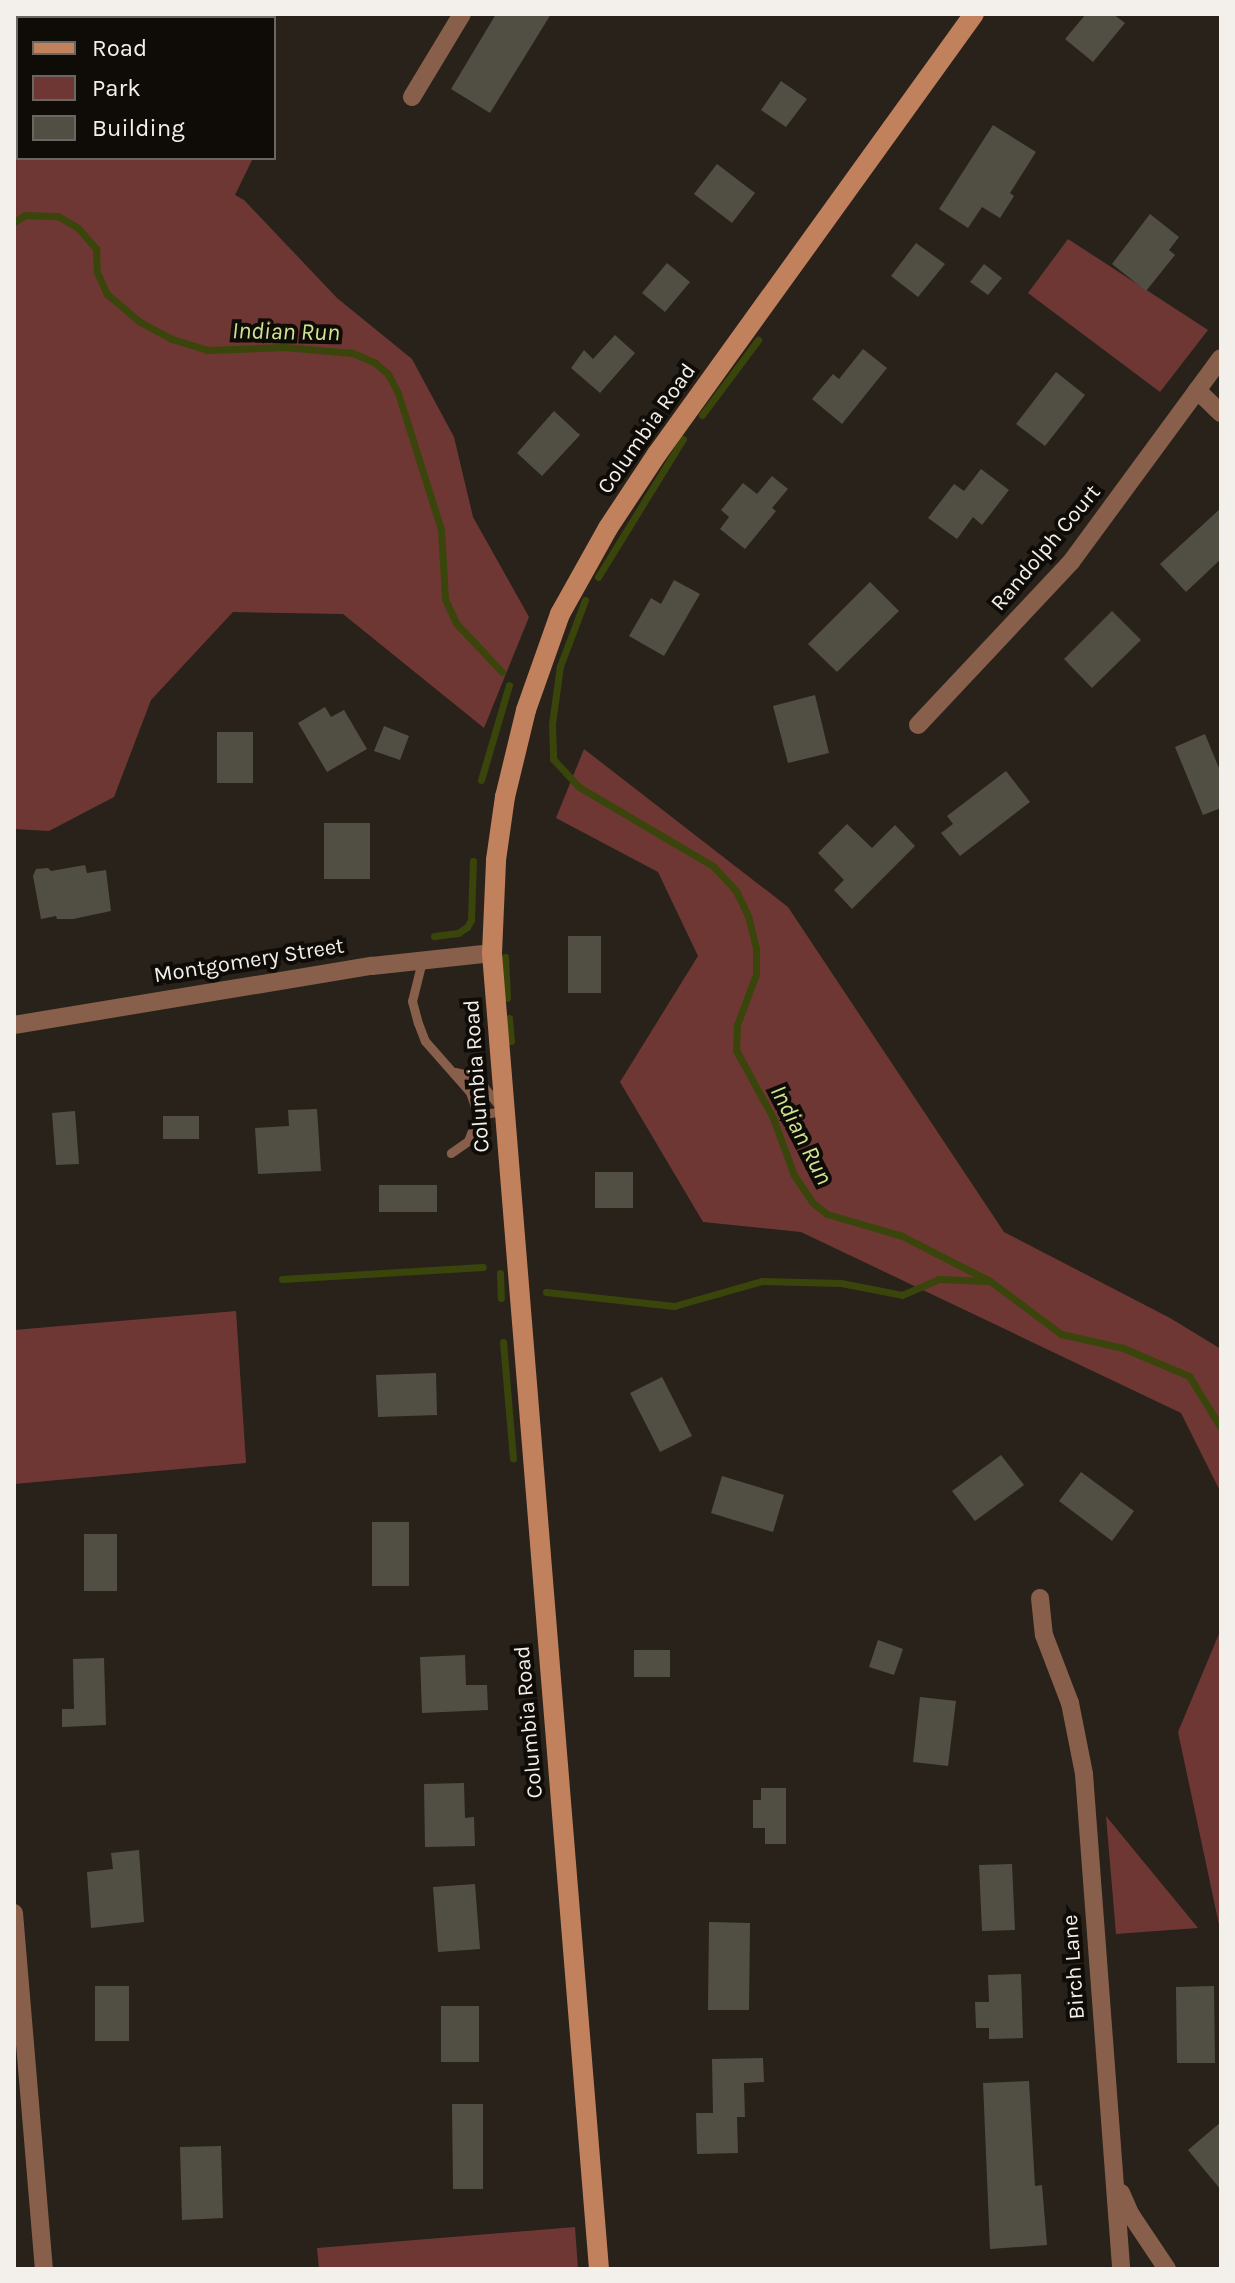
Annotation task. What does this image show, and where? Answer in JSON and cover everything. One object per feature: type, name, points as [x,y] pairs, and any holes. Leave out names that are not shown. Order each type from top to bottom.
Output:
[{"type":"street","points":[[412,97],[462,14]]},
{"type":"street","name":"Columbia Road","points":[[599,2269],[492,953],[496,860],[505,797],[526,710],[560,614],[608,528],[657,454],[974,14]]},
{"type":"street","name":"Randolph Court","points":[[918,725],[1071,562],[1221,358]]},
{"type":"street","points":[[1197,390],[1221,413]]},
{"type":"street","name":"Montgomery Street","points":[[14,1025],[422,961],[492,953]]},
{"type":"street","name":"Birch Lane","points":[[1040,1598],[1044,1635],[1073,1714],[1084,1774],[1121,2269]]},
{"type":"street","points":[[14,1913],[44,2269]]},
{"type":"street","points":[[1115,2179],[1131,2215],[1167,2269]]},
{"type":"lane","points":[[422,961],[412,1001],[418,1023],[425,1041],[470,1092],[478,1115],[468,1141],[451,1153]]},
{"type":"lane","points":[[455,1072],[476,1077],[503,1111],[478,1115]]},
{"type":"green space","points":[[14,21],[16,160],[252,160],[235,195],[244,200],[337,298],[412,359],[454,437],[473,517],[529,617],[484,728],[343,614],[233,612],[151,700],[114,797],[49,831],[14,829]]},
{"type":"green space","points":[[1068,239],[1208,330],[1160,392],[1028,293]]},
{"type":"green space","points":[[584,749],[788,907],[1004,1232],[1170,1318],[1221,1349],[1221,1493],[1181,1413],[801,1232],[703,1222],[620,1082],[698,956],[658,872],[556,818]]},
{"type":"green space","points":[[236,1311],[246,1463],[14,1484],[14,1330]]},
{"type":"green space","points":[[1221,1629],[1221,1934],[1178,1732]]},
{"type":"green space","points":[[1106,1816],[1198,1928],[1116,1934]]},
{"type":"green space","points":[[575,2227],[578,2269],[319,2269],[317,2248]]},
{"type":"building","points":[[496,14],[551,14],[490,113],[451,89]]},
{"type":"building","points":[[1086,14],[1113,14],[1125,23],[1093,62],[1065,39]]},
{"type":"building","points":[[781,81],[807,99],[786,127],[761,110]]},
{"type":"building","points":[[993,125],[1036,152],[1010,193],[1014,196],[1000,218],[982,207],[968,228],[939,209]]},
{"type":"building","points":[[717,164],[755,193],[732,223],[694,194]]},
{"type":"building","points":[[1150,214],[1179,237],[1169,250],[1175,255],[1146,291],[1112,264]]},
{"type":"building","points":[[916,243],[945,264],[918,297],[891,276]]},
{"type":"building","points":[[667,263],[690,282],[665,312],[642,293]]},
{"type":"building","points":[[984,264],[1002,278],[988,295],[970,282]]},
{"type":"building","points":[[615,335],[635,353],[600,393],[571,368],[584,350],[593,359]]},
{"type":"building","points":[[863,349],[887,368],[842,424],[812,399],[833,374],[839,379]]},
{"type":"building","points":[[1056,372],[1085,395],[1045,446],[1016,424]]},
{"type":"building","points":[[554,411],[580,435],[542,476],[517,453]]},
{"type":"building","points":[[981,469],[1009,490],[982,525],[973,517],[957,539],[928,518],[954,484],[964,491]]},
{"type":"building","points":[[772,476],[788,489],[772,508],[776,511],[745,549],[720,529],[729,517],[721,510],[743,483],[757,494]]},
{"type":"building","points":[[1221,508],[1221,559],[1186,592],[1160,564]]},
{"type":"building","points":[[674,580],[700,594],[664,656],[629,636],[651,598],[661,604]]},
{"type":"building","points":[[870,582],[899,611],[837,672],[808,644]]},
{"type":"building","points":[[1112,611],[1141,640],[1092,688],[1064,659]]},
{"type":"building","points":[[815,695],[829,753],[788,763],[773,706]]},
{"type":"building","points":[[325,707],[331,717],[344,710],[367,749],[327,772],[298,723]]},
{"type":"building","points":[[384,726],[409,736],[400,760],[374,751]]},
{"type":"building","points":[[217,732],[253,732],[253,783],[217,783]]},
{"type":"building","points":[[1205,734],[1221,773],[1221,808],[1203,815],[1175,747]]},
{"type":"building","points":[[1006,771],[1030,802],[960,856],[941,833],[953,824],[947,816]]},
{"type":"building","points":[[324,823],[370,823],[370,879],[324,879]]},
{"type":"building","points":[[847,824],[872,848],[895,825],[915,846],[852,909],[834,890],[844,880],[818,853]]},
{"type":"building","points":[[85,865],[87,873],[106,870],[111,911],[73,919],[57,919],[56,916],[41,919],[33,876],[36,869],[48,868],[51,871]]},
{"type":"building","points":[[568,936],[601,936],[601,993],[568,993]]},
{"type":"building","points":[[317,1109],[321,1171],[258,1174],[255,1128],[289,1126],[288,1110]]},
{"type":"building","points":[[75,1111],[79,1164],[56,1165],[52,1113]]},
{"type":"building","points":[[163,1116],[199,1116],[199,1139],[163,1139]]},
{"type":"building","points":[[595,1172],[633,1172],[633,1208],[595,1208]]},
{"type":"building","points":[[379,1185],[437,1185],[437,1212],[379,1212]]},
{"type":"building","points":[[436,1373],[437,1415],[378,1417],[376,1375]]},
{"type":"building","points":[[662,1377],[692,1436],[660,1452],[630,1393]]},
{"type":"building","points":[[1001,1455],[1024,1485],[975,1521],[952,1491]]},
{"type":"building","points":[[1081,1472],[1134,1511],[1112,1541],[1059,1501]]},
{"type":"building","points":[[722,1476],[784,1495],[773,1532],[711,1513]]},
{"type":"building","points":[[372,1522],[409,1522],[409,1586],[372,1586]]},
{"type":"building","points":[[84,1534],[117,1534],[117,1591],[84,1591]]},
{"type":"building","points":[[878,1640],[903,1649],[894,1675],[869,1667]]},
{"type":"building","points":[[634,1650],[670,1650],[670,1677],[634,1677]]},
{"type":"building","points":[[465,1655],[466,1685],[487,1685],[488,1710],[422,1713],[420,1657]]},
{"type":"building","points":[[104,1658],[106,1725],[62,1727],[62,1709],[74,1709],[73,1659]]},
{"type":"building","points":[[920,1697],[956,1701],[948,1766],[913,1762]]},
{"type":"building","points":[[464,1783],[465,1818],[474,1817],[475,1846],[425,1847],[424,1784]]},
{"type":"building","points":[[761,1788],[786,1788],[786,1844],[765,1844],[765,1828],[753,1828],[753,1800],[761,1800]]},
{"type":"building","points":[[139,1850],[144,1922],[91,1928],[87,1872],[113,1869],[111,1853]]},
{"type":"building","points":[[1012,1864],[1015,1930],[982,1931],[979,1865]]},
{"type":"building","points":[[475,1884],[480,1949],[438,1952],[433,1887]]},
{"type":"building","points":[[709,1922],[750,1923],[749,2010],[708,2010]]},
{"type":"building","points":[[1021,1974],[1023,2038],[989,2039],[989,2028],[976,2028],[975,2002],[989,2002],[988,1975]]},
{"type":"building","points":[[95,1986],[129,1986],[129,2041],[95,2041]]},
{"type":"building","points":[[1214,1986],[1215,2063],[1177,2063],[1176,1987]]},
{"type":"building","points":[[441,2006],[479,2006],[479,2062],[441,2062]]},
{"type":"building","points":[[763,2058],[764,2082],[744,2083],[745,2117],[737,2117],[738,2153],[697,2154],[696,2113],[713,2113],[712,2059]]},
{"type":"building","points":[[1029,2081],[1035,2186],[1042,2185],[1047,2245],[990,2249],[983,2083]]},
{"type":"building","points":[[452,2104],[483,2104],[483,2189],[453,2189]]},
{"type":"building","points":[[1221,2122],[1221,2190],[1188,2150]]},
{"type":"building","points":[[221,2146],[223,2218],[182,2220],[180,2147]]},
{"type":"waterway","name":"Indian Run","points":[[14,222],[25,215],[58,216],[78,228],[96,249],[97,272],[107,294],[140,322],[172,339],[207,350],[284,347],[353,353],[375,363],[388,374],[398,393],[441,529],[445,599],[456,623],[502,672]]},
{"type":"waterway","points":[[702,415],[758,340]]},
{"type":"waterway","points":[[598,577],[683,439]]},
{"type":"waterway","name":"Indian Run","points":[[585,600],[560,666],[552,724],[553,759],[579,787],[713,866],[736,891],[748,916],[756,949],[756,974],[737,1025],[736,1050],[773,1118],[794,1175],[812,1202],[827,1214],[902,1236],[990,1281],[1061,1334],[1123,1348],[1189,1376],[1221,1428]]},
{"type":"waterway","points":[[481,780],[509,685]]},
{"type":"waterway","points":[[434,936],[458,933],[471,920],[473,861]]},
{"type":"waterway","points":[[505,957],[507,998]]},
{"type":"waterway","points":[[509,1018],[511,1041]]},
{"type":"waterway","points":[[282,1279],[483,1267]]},
{"type":"waterway","points":[[500,1273],[501,1298]]},
{"type":"waterway","points":[[546,1292],[674,1306],[762,1281],[841,1283],[902,1295],[939,1279],[987,1281]]},
{"type":"waterway","points":[[503,1342],[513,1459]]}]
